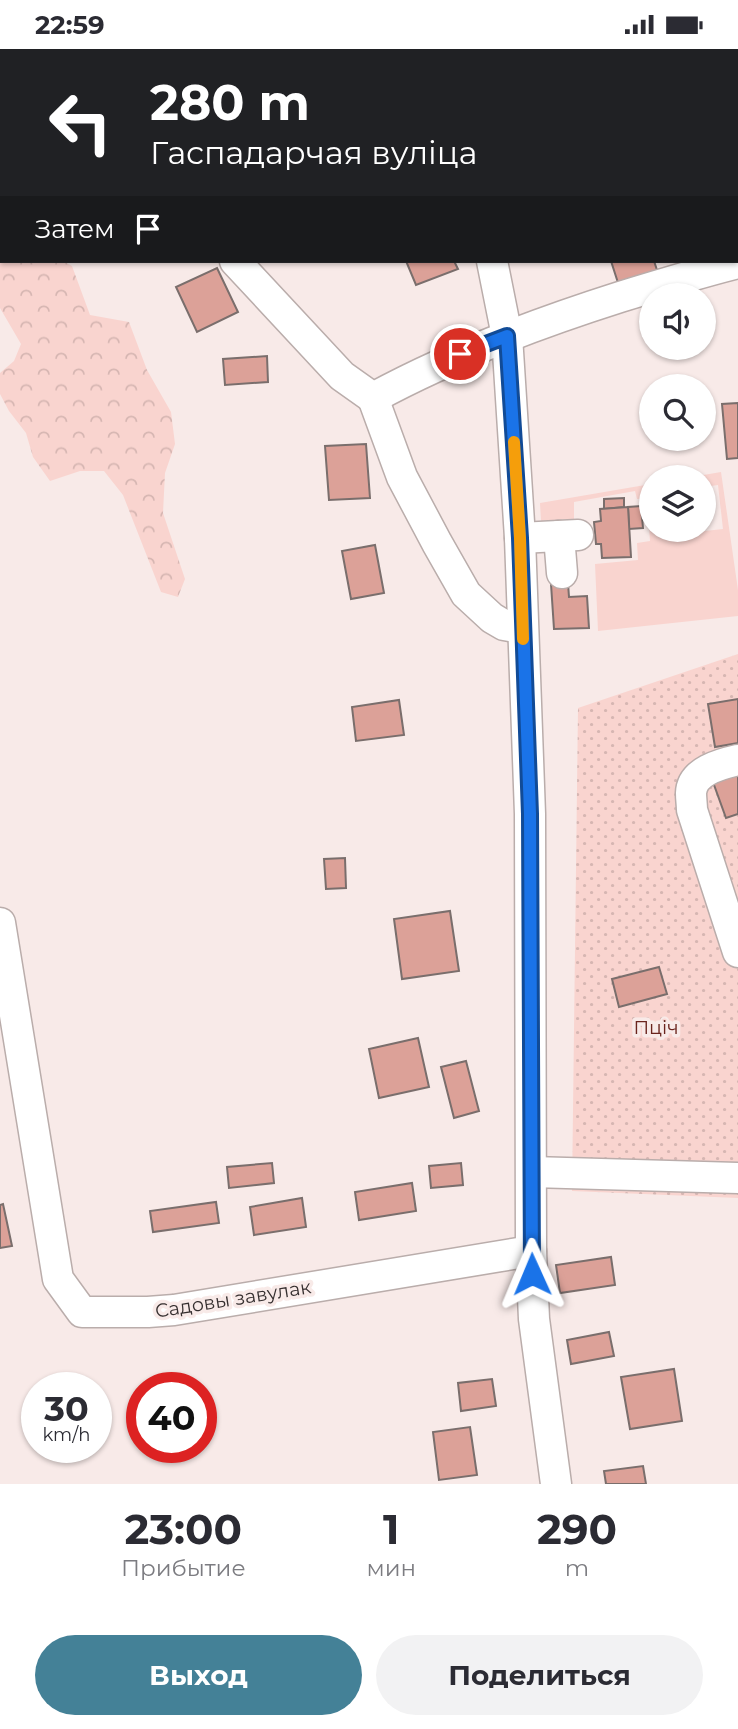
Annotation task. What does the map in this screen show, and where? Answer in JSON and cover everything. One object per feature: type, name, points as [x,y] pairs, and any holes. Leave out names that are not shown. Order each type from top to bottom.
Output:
[{"type":"street","points":[[237,263],[342,376],[373,398],[402,477],[466,594],[492,618],[504,625],[522,628]]},
{"type":"street","points":[[492,263],[507,336],[520,538],[530,814],[531,1251],[534,1319],[556,1484]]},
{"type":"street","points":[[373,398],[460,354],[554,318],[738,263]]},
{"type":"street","points":[[520,538],[569,536],[562,573]]},
{"type":"street","points":[[738,760],[719,764],[696,778],[691,791],[692,810],[738,952]]},
{"type":"street","name":"Садовы завулак","points":[[0,923],[58,1279],[82,1313],[174,1310],[531,1251]]},
{"type":"street","points":[[531,1172],[738,1178]]},
{"type":"green space","points":[[0,263],[67,263],[72,266],[90,315],[129,322],[147,370],[171,412],[175,444],[165,473],[163,513],[185,579],[178,597],[161,592],[123,495],[104,471],[80,471],[50,481],[33,457],[26,433],[0,394],[0,373],[14,361],[21,344],[0,308]]},
{"type":"green space","points":[[721,472],[738,590],[738,616],[598,631],[595,564],[638,560],[637,543],[716,542],[716,530],[723,529],[716,473]]},
{"type":"green space","points":[[639,486],[639,499],[635,491],[574,502],[574,519],[541,521],[540,503]]},
{"type":"green space","name":"Пціч","points":[[738,654],[738,1198],[572,1191],[578,708]]},
{"type":"building","points":[[407,263],[455,263],[458,269],[416,285]]},
{"type":"building","points":[[612,263],[655,263],[659,276],[620,289]]},
{"type":"building","points":[[217,268],[238,312],[197,332],[176,287]]},
{"type":"building","points":[[267,356],[268,382],[225,385],[223,359]]},
{"type":"building","points":[[738,403],[738,458],[727,459],[722,404]]},
{"type":"building","points":[[366,444],[370,498],[329,500],[325,446]]},
{"type":"building","points":[[624,498],[624,507],[604,509],[604,499]]},
{"type":"building","points":[[639,506],[639,528],[629,529],[628,507]]},
{"type":"building","points":[[628,507],[631,557],[602,558],[601,544],[596,544],[594,522],[601,521],[600,509]]},
{"type":"building","points":[[375,545],[384,593],[351,599],[342,551]]},
{"type":"building","points":[[568,583],[569,597],[587,596],[589,628],[554,629],[551,584]]},
{"type":"building","points":[[738,699],[738,743],[715,747],[708,704]]},
{"type":"building","points":[[399,700],[404,735],[356,741],[352,707]]},
{"type":"building","points":[[738,773],[738,814],[726,818],[713,782]]},
{"type":"building","points":[[345,858],[346,888],[326,889],[324,859]]},
{"type":"building","points":[[450,911],[459,971],[402,979],[394,919]]},
{"type":"building","points":[[659,967],[667,994],[619,1007],[612,979]]},
{"type":"building","points":[[418,1038],[429,1087],[379,1098],[369,1049]]},
{"type":"building","points":[[466,1061],[479,1111],[454,1118],[441,1067]]},
{"type":"building","points":[[272,1163],[274,1183],[229,1188],[227,1167]]},
{"type":"building","points":[[461,1163],[463,1185],[431,1188],[429,1166]]},
{"type":"building","points":[[412,1183],[416,1211],[359,1220],[355,1192]]},
{"type":"building","points":[[302,1198],[306,1227],[254,1235],[250,1207]]},
{"type":"building","points":[[216,1202],[219,1223],[153,1232],[150,1211]]},
{"type":"building","points":[[3,1204],[12,1246],[0,1248],[0,1205]]},
{"type":"building","points":[[611,1257],[615,1285],[560,1293],[556,1265]]},
{"type":"building","points":[[609,1332],[614,1356],[571,1364],[567,1340]]},
{"type":"building","points":[[674,1369],[682,1421],[630,1429],[621,1377]]},
{"type":"building","points":[[492,1379],[496,1406],[461,1411],[458,1383]]},
{"type":"building","points":[[470,1427],[477,1475],[439,1480],[433,1432]]},
{"type":"building","points":[[643,1466],[646,1484],[606,1484],[604,1471]]},
{"type":"slow traffic","points":[[514,442],[523,639]]},
{"type":"route","points":[[460,354],[507,336],[520,538],[530,814],[532,1274]]}]
